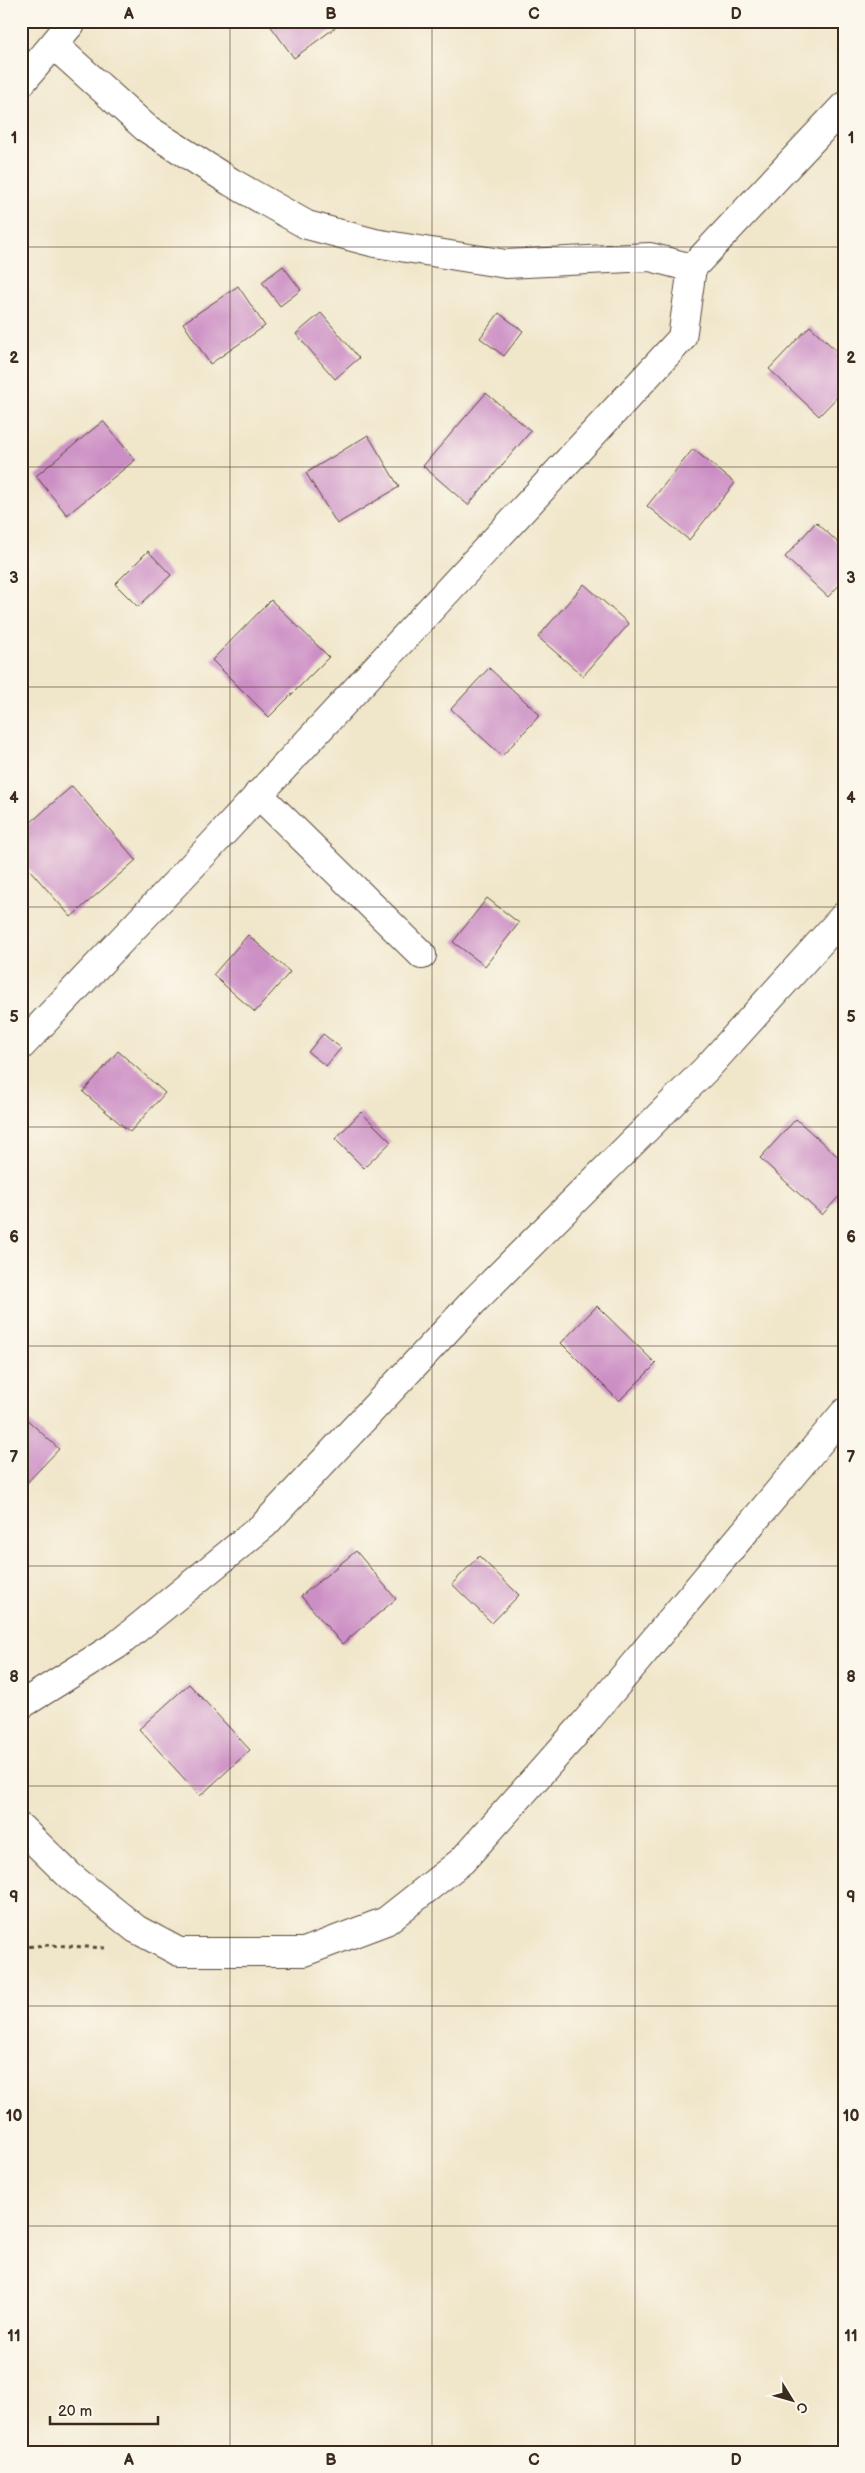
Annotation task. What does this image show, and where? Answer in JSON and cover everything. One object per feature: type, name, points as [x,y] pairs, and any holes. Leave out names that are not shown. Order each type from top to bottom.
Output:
[{"type":"street","points":[[22,80],[73,21]]},
{"type":"street","points":[[54,45],[146,128],[307,225],[375,243],[506,264],[650,257],[692,268]]},
{"type":"street","points":[[21,1046],[682,338],[692,268],[844,106]]},
{"type":"street","points":[[258,794],[422,955]]},
{"type":"street","points":[[21,1705],[117,1646],[264,1525],[475,1300],[706,1069],[844,916]]},
{"type":"street","points":[[21,1828],[70,1876],[136,1929],[179,1952],[304,1952],[386,1921],[462,1861],[584,1724],[844,1413]]},
{"type":"path","points":[[21,1947],[49,1945],[114,1948]]},
{"type":"building","points":[[267,21],[344,21],[294,58]]},
{"type":"building","points":[[283,266],[301,290],[280,306],[262,282]]},
{"type":"building","points":[[238,286],[265,326],[210,364],[183,323]]},
{"type":"building","points":[[321,313],[359,358],[335,379],[296,334]]},
{"type":"building","points":[[499,313],[523,331],[504,356],[480,338]]},
{"type":"building","points":[[810,326],[844,358],[844,390],[819,416],[769,369]]},
{"type":"building","points":[[486,393],[531,431],[468,505],[423,466]]},
{"type":"building","points":[[103,421],[135,460],[67,515],[36,476]]},
{"type":"building","points":[[368,435],[399,487],[337,524],[306,473]]},
{"type":"building","points":[[693,449],[735,483],[689,540],[647,506]]},
{"type":"building","points":[[816,522],[844,548],[844,580],[828,597],[785,557]]},
{"type":"building","points":[[148,551],[171,575],[138,607],[115,584]]},
{"type":"building","points":[[584,584],[629,624],[583,676],[538,637]]},
{"type":"building","points":[[271,600],[329,657],[269,717],[212,660]]},
{"type":"building","points":[[489,668],[540,715],[502,756],[451,709]]},
{"type":"building","points":[[72,786],[136,860],[71,917],[21,860],[21,831]]},
{"type":"building","points":[[487,898],[519,923],[485,966],[453,942]]},
{"type":"building","points":[[248,935],[290,972],[255,1012],[213,975]]},
{"type":"building","points":[[323,1034],[341,1048],[326,1066],[308,1052]]},
{"type":"building","points":[[118,1051],[165,1093],[130,1132],[83,1092]]},
{"type":"building","points":[[361,1112],[391,1142],[364,1168],[335,1139]]},
{"type":"building","points":[[796,1119],[844,1162],[844,1191],[822,1215],[760,1158]]},
{"type":"building","points":[[597,1306],[656,1364],[619,1401],[561,1343]]},
{"type":"building","points":[[21,1414],[59,1449],[21,1489]]},
{"type":"building","points":[[356,1551],[396,1599],[342,1644],[301,1596]]},
{"type":"building","points":[[479,1556],[519,1595],[492,1623],[452,1584]]},
{"type":"building","points":[[189,1684],[250,1750],[200,1796],[139,1729]]}]
